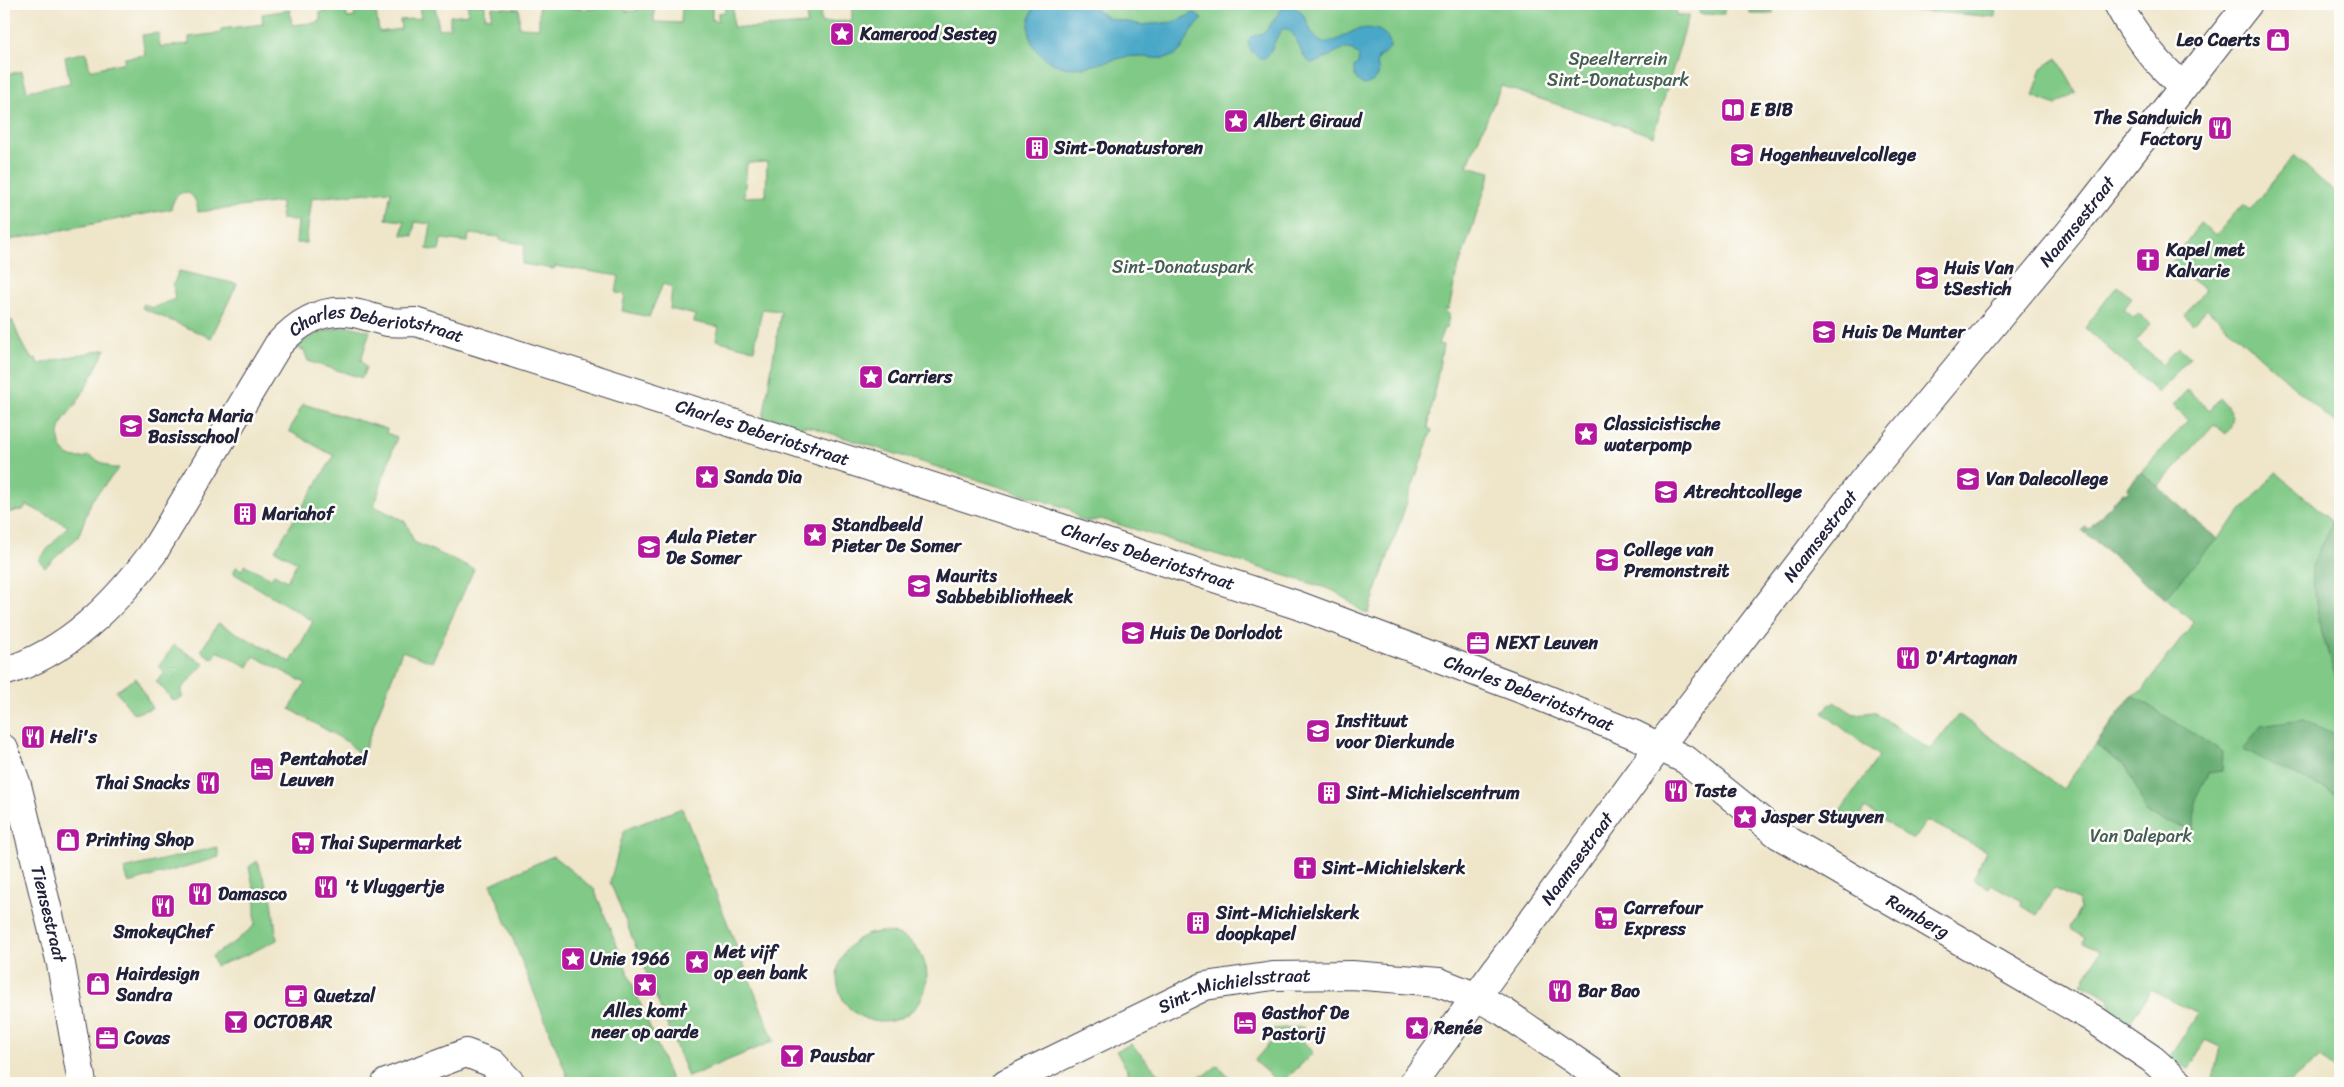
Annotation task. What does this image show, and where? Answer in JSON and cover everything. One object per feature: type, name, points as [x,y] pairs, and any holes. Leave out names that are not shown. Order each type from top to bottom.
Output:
[{"type":"street","points":[[2118,4],[2128,23],[2167,73],[2183,86]]},
{"type":"street","name":"Naamsestraat","points":[[1413,1083],[1478,997],[1659,747],[1862,482],[2073,228],[2248,4]]},
{"type":"street","name":"Charles Deberiotstraat","points":[[4,672],[23,666],[71,637],[105,612],[153,553],[278,345],[290,332],[315,315],[347,312],[390,322],[416,322],[1297,605],[1529,692],[1659,747]]},
{"type":"street","name":"Ramberg","points":[[1659,747],[1686,760],[1779,835],[2092,1018],[2152,1059],[2179,1083]]},
{"type":"street","name":"Tiensestraat","points":[[4,749],[17,785],[61,964],[82,1083]]},
{"type":"street","name":"Sint-Michielsstraat","points":[[1006,1083],[1205,986],[1273,976],[1352,975],[1438,982],[1478,997],[1504,1012],[1608,1083]]},
{"type":"street","points":[[386,1083],[466,1053],[492,1063],[511,1083]]},
{"type":"green space","name":"Sint-Donatuspark","points":[[468,4],[485,4],[485,17],[491,17],[492,7],[519,9],[519,27],[539,28],[539,4],[560,4],[560,7],[595,9],[595,4],[625,4],[626,11],[637,11],[637,4],[654,4],[654,22],[681,23],[682,4],[712,4],[712,20],[718,21],[718,13],[725,12],[725,4],[733,4],[733,27],[751,28],[807,24],[806,4],[820,4],[821,23],[852,20],[852,4],[1676,4],[1676,15],[1689,15],[1653,136],[1501,86],[1467,166],[1491,172],[1456,275],[1449,309],[1445,309],[1445,312],[1449,314],[1447,329],[1444,328],[1438,344],[1443,345],[1428,428],[1432,430],[1368,614],[1329,589],[1101,519],[1083,521],[1070,509],[814,428],[804,426],[789,431],[762,425],[781,311],[762,309],[754,350],[716,340],[719,327],[694,322],[695,315],[670,309],[672,287],[663,284],[649,317],[622,311],[625,294],[616,293],[619,276],[555,266],[554,269],[522,264],[525,244],[500,240],[500,237],[469,234],[468,242],[441,239],[439,251],[427,249],[431,224],[415,222],[413,236],[402,235],[404,221],[386,219],[391,191],[312,198],[306,243],[296,243],[298,221],[281,219],[281,202],[198,212],[194,198],[186,192],[177,196],[171,209],[4,241],[4,75],[22,71],[27,91],[70,83],[65,57],[86,52],[90,70],[125,62],[124,58],[145,55],[142,35],[159,33],[160,47],[189,44],[189,37],[221,33],[221,29],[263,24],[262,14],[290,10],[292,25],[320,22],[320,12],[329,11],[330,9],[346,8],[347,18],[355,17],[354,7],[375,5],[379,32],[401,29],[400,20],[421,18],[419,7],[435,6],[439,29],[450,28],[450,16],[468,14]],"holes":[[[767,162],[766,196],[744,197],[747,163]]]},
{"type":"green space","points":[[1700,4],[1724,4],[1724,14],[1699,14]]},
{"type":"green space","points":[[1750,4],[1774,4],[1773,14],[1750,14]]},
{"type":"green space","points":[[1855,4],[2000,5],[1994,7],[1996,17],[1855,6]]},
{"type":"green space","points":[[2057,58],[2076,92],[2056,105],[2033,96],[2042,68]]},
{"type":"green space","points":[[2294,155],[2338,196],[2340,193],[2340,428],[2207,309],[2193,324],[2184,316],[2205,290],[2171,264],[2200,223],[2216,235],[2243,204],[2250,210]]},
{"type":"green space","points":[[179,271],[237,284],[211,338],[142,308],[144,304],[152,308],[175,299],[173,285]]},
{"type":"green space","points":[[2117,286],[2132,298],[2124,309],[2134,318],[2138,313],[2151,324],[2136,341],[2162,365],[2179,347],[2190,357],[2158,393],[2085,328]]},
{"type":"green space","points":[[12,320],[22,344],[32,359],[36,358],[38,364],[106,349],[80,397],[63,420],[59,438],[60,445],[68,455],[81,458],[89,456],[112,468],[119,468],[92,500],[78,537],[45,567],[38,560],[68,526],[27,505],[23,510],[4,513],[4,323]]},
{"type":"green space","points":[[348,326],[370,331],[361,360],[366,367],[362,378],[308,361],[304,350],[296,348],[289,352],[317,334]]},
{"type":"green space","name":"Van Dalepark","points":[[2187,390],[2210,410],[2220,398],[2230,411],[2232,416],[2231,424],[2226,434],[2214,424],[2158,487],[2217,539],[2276,472],[2333,523],[2340,514],[2340,1078],[2321,1056],[2290,1083],[2212,1083],[2220,1047],[2205,1040],[2189,1069],[2168,1059],[2198,1014],[2151,990],[2125,1030],[2113,1022],[2109,998],[2082,984],[2100,951],[2083,942],[2085,938],[2071,930],[2070,927],[2080,909],[2078,901],[2054,888],[2037,915],[2021,906],[2022,901],[1991,884],[1989,888],[1973,880],[1986,851],[1927,820],[1913,840],[1865,808],[1853,826],[1837,816],[1879,756],[1823,713],[1830,703],[1833,705],[1835,702],[1854,714],[1874,712],[1930,750],[1958,714],[2063,789],[2132,695],[2142,691],[2194,622],[2082,530],[2085,527],[2089,529],[2123,492],[2126,493],[2129,489],[2128,487],[2188,420],[2173,406]]},
{"type":"green space","points":[[303,404],[387,429],[386,433],[397,437],[374,506],[406,522],[414,542],[474,569],[432,662],[402,651],[364,751],[359,754],[349,743],[290,709],[305,683],[254,656],[248,667],[218,651],[213,659],[201,651],[218,623],[291,662],[313,621],[233,573],[236,567],[242,570],[245,565],[271,578],[274,574],[287,581],[297,562],[275,550],[334,456],[289,431]]},
{"type":"green space","points":[[2141,472],[2217,539],[2165,598],[2082,530],[2085,527],[2089,529],[2123,492],[2126,493],[2129,489],[2128,487]]},
{"type":"green space","points":[[2340,514],[2340,691],[2320,627],[2311,568],[2333,523]]},
{"type":"green space","points":[[174,645],[204,664],[182,688],[182,698],[174,701],[156,681],[165,673],[159,666]]},
{"type":"green space","points":[[136,678],[152,708],[134,714],[116,691]]},
{"type":"green space","points":[[2132,695],[2223,752],[2222,771],[2208,773],[2195,799],[2194,831],[2145,813],[2127,768],[2096,745]]},
{"type":"green space","points":[[2303,720],[2340,736],[2340,796],[2243,750],[2261,726]]},
{"type":"green space","points":[[682,808],[774,1041],[688,1077],[610,882],[624,830]]},
{"type":"green space","points":[[217,847],[219,857],[129,883],[124,869]]},
{"type":"green space","points":[[553,856],[594,889],[672,1082],[570,1083],[491,884]]},
{"type":"green space","points":[[257,861],[272,901],[277,940],[246,955],[216,966],[212,956],[236,941],[255,925],[255,895],[249,867]]},
{"type":"green space","points":[[882,932],[899,936],[914,945],[923,960],[927,977],[923,994],[914,1009],[899,1018],[882,1022],[865,1018],[850,1009],[841,994],[837,977],[841,960],[850,945],[865,936]]},
{"type":"green space","points":[[1304,1027],[1297,1034],[1313,1053],[1282,1083],[1276,1083],[1277,1081],[1254,1061],[1276,1036],[1270,1029]]},
{"type":"green space","points":[[1131,1044],[1167,1083],[1107,1083],[1129,1073],[1116,1051]]},
{"type":"green space","points":[[1218,1065],[1233,1083],[1190,1083],[1203,1074],[1204,1076]]},
{"type":"water","points":[[1036,4],[1087,4],[1108,18],[1142,25],[1174,22],[1194,13],[1202,19],[1192,30],[1180,51],[1175,55],[1163,58],[1132,56],[1074,68],[1055,64],[1037,51],[1032,43],[1029,22]]},
{"type":"water","points":[[1288,6],[1301,11],[1313,35],[1324,43],[1335,41],[1351,32],[1365,28],[1376,29],[1385,34],[1390,42],[1390,48],[1379,57],[1376,64],[1379,72],[1377,78],[1364,85],[1359,82],[1355,76],[1354,67],[1358,63],[1359,56],[1347,49],[1335,52],[1323,60],[1310,63],[1293,34],[1284,28],[1278,35],[1266,58],[1260,58],[1251,51],[1248,41],[1251,37],[1265,32],[1281,10]]},
{"type":"place","name":"Kamerood Sesteg","points":[[842,34]]},
{"type":"place","name":"Leo Caerts","points":[[2278,40]]},
{"type":"place","name":"E BIB","points":[[1733,110]]},
{"type":"place","name":"Albert Giraud","points":[[1236,121]]},
{"type":"place","name":"The Sandwich Factory","points":[[2220,128]]},
{"type":"place","name":"Sint-Donatustoren","points":[[1037,148]]},
{"type":"place","name":"Hogenheuvelcollege","points":[[1742,155]]},
{"type":"place","name":"Kapel met Kalvarie","points":[[2148,260]]},
{"type":"place","name":"Huis Van tSestich","points":[[1927,278]]},
{"type":"place","name":"Huis De Munter","points":[[1824,332]]},
{"type":"place","name":"Carriers","points":[[871,377]]},
{"type":"place","name":"Sancta Maria Basisschool","points":[[131,426]]},
{"type":"place","name":"Classicistische waterpomp","points":[[1586,434]]},
{"type":"place","name":"Sanda Dia","points":[[707,477]]},
{"type":"place","name":"Van Dalecollege","points":[[1968,479]]},
{"type":"place","name":"Atrechtcollege","points":[[1666,492]]},
{"type":"place","name":"Mariahof","points":[[245,514]]},
{"type":"place","name":"Standbeeld Pieter De Somer","points":[[815,535]]},
{"type":"place","name":"Aula Pieter De Somer","points":[[649,547]]},
{"type":"place","name":"College van Premonstreit","points":[[1607,560]]},
{"type":"place","name":"Maurits Sabbebibliotheek","points":[[919,586]]},
{"type":"place","name":"Huis De Dorlodot","points":[[1133,633]]},
{"type":"place","name":"NEXT Leuven","points":[[1478,643]]},
{"type":"place","name":"D'Artagnan","points":[[1908,658]]},
{"type":"place","name":"Instituut voor Dierkunde","points":[[1318,731]]},
{"type":"place","name":"Heli's","points":[[33,737]]},
{"type":"place","name":"Pentahotel Leuven","points":[[262,769]]},
{"type":"place","name":"Thai Snacks","points":[[208,783]]},
{"type":"place","name":"Taste","points":[[1676,791]]},
{"type":"place","name":"Sint-Michielscentrum","points":[[1329,793]]},
{"type":"place","name":"Jasper Stuyven","points":[[1745,817]]},
{"type":"place","name":"Printing Shop","points":[[68,840]]},
{"type":"place","name":"Thai Supermarket","points":[[303,843]]},
{"type":"place","name":"Sint-Michielskerk","points":[[1305,868]]},
{"type":"place","name":"'t Vluggertje","points":[[326,887]]},
{"type":"place","name":"Damasco","points":[[200,894]]},
{"type":"place","name":"SmokeyChef","points":[[163,906]]},
{"type":"place","name":"Carrefour Express","points":[[1606,918]]},
{"type":"place","name":"Sint-Michielskerk doopkapel","points":[[1198,923]]},
{"type":"place","name":"Unie 1966","points":[[573,959]]},
{"type":"place","name":"Met vijf op een bank","points":[[697,962]]},
{"type":"place","name":"Hairdesign Sandra","points":[[98,984]]},
{"type":"place","name":"Alles komt neer op aarde","points":[[645,985]]},
{"type":"place","name":"Bar Bao","points":[[1560,991]]},
{"type":"place","name":"Quetzal","points":[[296,996]]},
{"type":"place","name":"OCTOBAR","points":[[236,1022]]},
{"type":"place","name":"Gasthof De Pastorij","points":[[1245,1023]]},
{"type":"place","name":"Renée","points":[[1417,1028]]},
{"type":"place","name":"Covas","points":[[107,1038]]},
{"type":"place","name":"Pausbar","points":[[792,1056]]},
{"type":"park label","name":"Speelterrein Sint-Donatuspark","points":[[1618,69]]}]
